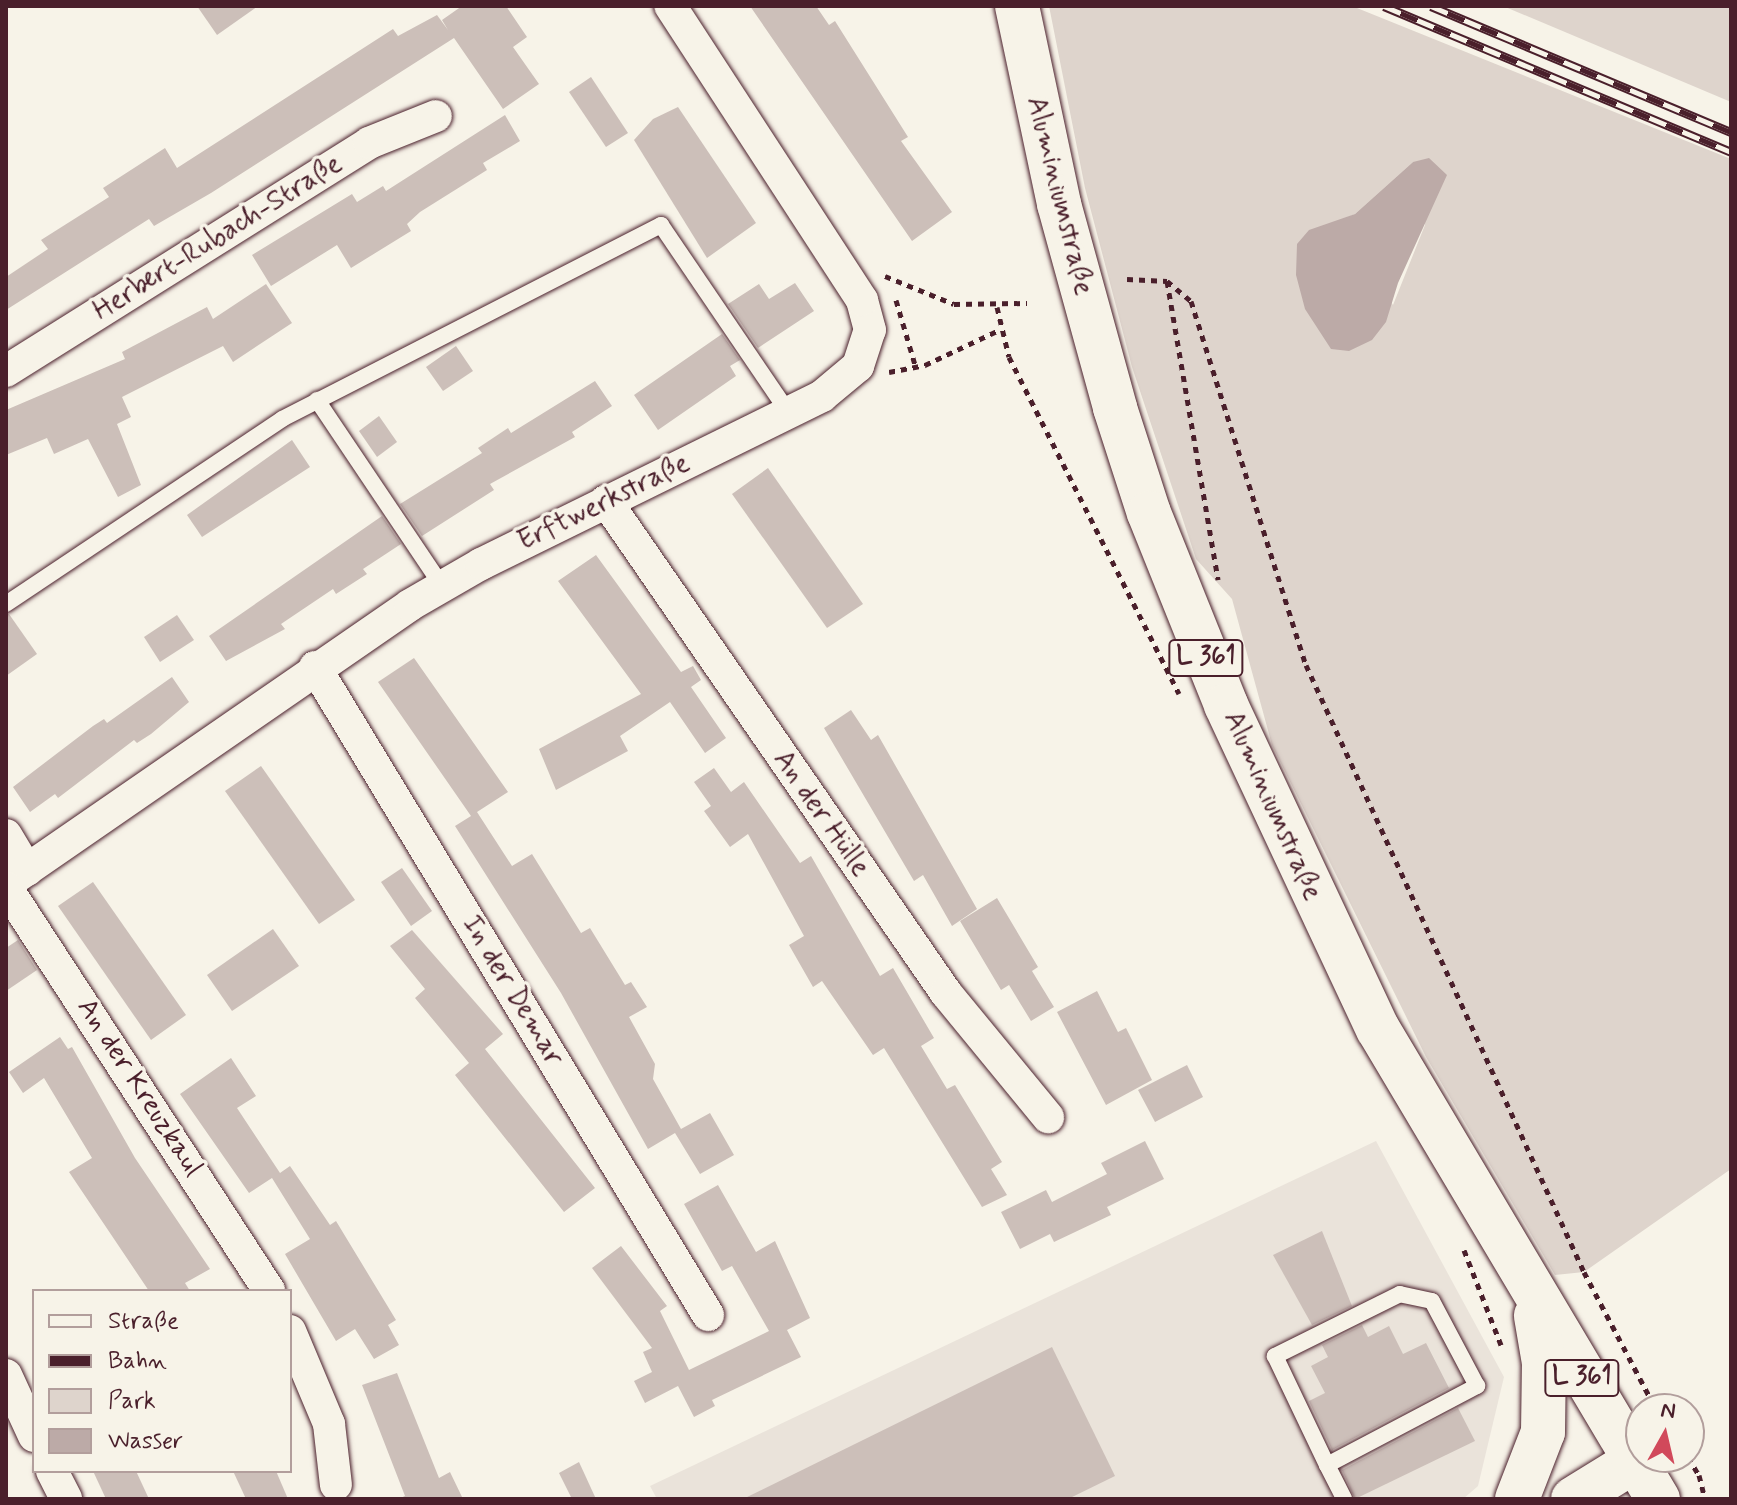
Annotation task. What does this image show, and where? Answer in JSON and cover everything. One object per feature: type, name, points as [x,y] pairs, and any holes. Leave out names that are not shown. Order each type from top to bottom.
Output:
[{"type":"main road","name":"Aluminiumstraße","points":[[1017,6],[1059,204],[1100,360],[1181,595],[1362,998],[1625,1449]]},
{"type":"main road","points":[[1517,1499],[1543,1432],[1544,1363],[1532,1294]]},
{"type":"main road","points":[[1573,1499],[1625,1467]]},
{"type":"main road","name":"Aluminiumstraße","points":[[1640,1473],[1658,1499]]},
{"type":"street","name":"Erftwerkstraße","points":[[13,880],[315,667],[442,586],[606,501],[789,413],[830,391],[858,366],[867,350],[870,320],[862,300],[670,6]]},
{"type":"street","name":"Herbert-Rubach-Straße","points":[[6,371],[369,143],[436,116]]},
{"type":"street","name":"An der Hülle","points":[[606,501],[946,993],[1048,1117]]},
{"type":"street","name":"In der Demar","points":[[315,667],[708,1315]]},
{"type":"street","name":"An der Kreuzkaul","points":[[6,835],[13,880],[268,1289]]},
{"type":"street","points":[[292,1336],[329,1424],[336,1485]]},
{"type":"street","points":[[6,1375],[32,1432]]},
{"type":"street","points":[[53,1473],[66,1499]]},
{"type":"lane","points":[[6,604],[220,457],[317,400],[661,225],[789,413]]},
{"type":"lane","points":[[317,400],[442,586]]},
{"type":"lane","points":[[1327,1465],[1477,1386],[1432,1301],[1400,1294],[1275,1356],[1327,1465],[1344,1499]]},
{"type":"path","points":[[999,330],[916,368],[901,311],[885,276],[936,300],[997,307],[1027,303]]},
{"type":"path","points":[[1127,279],[1167,281],[1186,294],[1196,312],[1273,574],[1322,703],[1584,1272],[1648,1393]]},
{"type":"path","points":[[1167,281],[1219,585]]},
{"type":"path","points":[[997,307],[999,330],[1182,700]]},
{"type":"path","points":[[1694,1473],[1705,1499]]},
{"type":"shaded area","points":[[1376,1141],[1504,1377],[1478,1486],[1463,1499],[657,1499],[650,1486]]},
{"type":"green space","points":[[1049,6],[1352,6],[1731,159],[1731,1169],[1584,1272],[1555,1275],[1426,1057],[1272,745],[1232,599],[1196,559],[1132,367],[1085,188]],"holes":[[[1413,162],[1425,225],[1393,305],[1335,223],[1355,214]]]},
{"type":"green space","points":[[1503,6],[1731,6],[1731,102]]},
{"type":"water","points":[[1429,158],[1447,175],[1398,283],[1386,322],[1372,340],[1349,351],[1331,349],[1305,309],[1296,275],[1297,244],[1309,230],[1355,214],[1413,162]]},
{"type":"building","points":[[197,6],[258,6],[217,35]]},
{"type":"building","points":[[462,6],[506,6],[527,37],[513,47],[539,84],[503,109],[454,38],[211,193],[154,226],[149,219],[6,310],[6,277],[48,249],[41,240],[109,197],[103,188],[165,148],[177,168],[393,29],[398,36],[437,15],[448,30],[442,20]]},
{"type":"building","points":[[750,6],[816,6],[829,25],[835,21],[908,137],[901,141],[952,212],[912,241]]},
{"type":"building","points":[[591,77],[628,133],[606,147],[569,92]]},
{"type":"building","points":[[678,107],[756,223],[707,258],[634,140],[653,119]]},
{"type":"building","points":[[505,115],[520,141],[483,163],[487,170],[420,212],[407,224],[411,231],[351,268],[337,245],[271,286],[252,255],[352,194],[357,202],[383,186],[386,191]]},
{"type":"building","points":[[795,283],[814,311],[758,348],[728,304],[759,284],[769,299]]},
{"type":"building","points":[[266,284],[292,323],[233,362],[223,346],[122,397],[131,417],[117,424],[141,485],[118,497],[88,439],[54,454],[47,438],[6,455],[6,410],[125,359],[122,352],[207,307],[213,319]]},
{"type":"building","points":[[722,334],[740,360],[730,366],[736,376],[658,430],[634,395]]},
{"type":"building","points":[[456,346],[473,371],[443,391],[426,367]]},
{"type":"building","points":[[595,381],[612,406],[572,432],[575,437],[490,484],[494,490],[422,536],[400,504],[482,453],[478,448],[508,428],[511,433]]},
{"type":"building","points":[[379,416],[397,442],[377,457],[359,431]]},
{"type":"building","points":[[292,440],[310,467],[202,537],[187,515]]},
{"type":"building","points":[[768,468],[863,604],[827,628],[732,494]]},
{"type":"building","points":[[382,516],[401,544],[363,569],[367,574],[336,594],[333,589],[281,624],[285,629],[226,661],[209,636]]},
{"type":"building","points":[[596,555],[681,672],[693,666],[701,680],[691,687],[726,738],[705,753],[670,702],[620,736],[628,751],[556,790],[539,749],[641,694],[558,581]]},
{"type":"building","points":[[9,614],[37,654],[6,676],[6,615]]},
{"type":"building","points":[[177,615],[194,640],[160,662],[144,637]]},
{"type":"building","points":[[414,658],[508,792],[477,812],[512,866],[532,854],[581,933],[590,928],[625,985],[631,982],[647,1007],[629,1017],[655,1064],[653,1079],[681,1129],[710,1113],[734,1155],[700,1174],[675,1133],[648,1149],[561,993],[455,826],[471,816],[378,682]]},
{"type":"building","points":[[172,677],[189,702],[151,734],[137,743],[134,740],[58,798],[55,794],[30,812],[13,787],[93,726],[104,719],[107,723]]},
{"type":"building","points":[[851,710],[871,740],[878,735],[977,909],[952,926],[923,875],[914,881],[824,728]]},
{"type":"building","points":[[261,766],[355,900],[319,924],[225,791]]},
{"type":"building","points":[[714,768],[731,792],[744,782],[800,863],[811,856],[880,976],[893,968],[934,1038],[921,1046],[947,1089],[955,1085],[1002,1162],[991,1169],[1007,1195],[982,1207],[884,1048],[873,1055],[822,981],[813,987],[789,945],[804,936],[748,834],[730,847],[704,811],[711,806],[694,782]]},
{"type":"building","points":[[402,868],[432,911],[411,926],[381,882]]},
{"type":"building","points":[[93,882],[186,1015],[151,1040],[58,906]]},
{"type":"building","points":[[997,898],[1038,967],[1032,971],[1054,1007],[1031,1021],[1009,985],[1001,990],[960,921]]},
{"type":"building","points":[[273,929],[299,966],[232,1011],[207,975]]},
{"type":"building","points":[[412,930],[503,1034],[485,1049],[595,1188],[564,1212],[455,1075],[469,1063],[415,998],[425,989],[390,946]]},
{"type":"building","points":[[18,940],[37,970],[6,991],[6,948]]},
{"type":"building","points":[[1097,991],[1118,1032],[1126,1028],[1152,1080],[1106,1105],[1057,1012]]},
{"type":"building","points":[[60,1037],[68,1049],[72,1047],[135,1158],[210,1269],[185,1283],[189,1289],[148,1289],[69,1172],[92,1158],[44,1078],[23,1093],[9,1072]]},
{"type":"building","points":[[231,1058],[256,1096],[237,1108],[280,1173],[290,1166],[330,1225],[336,1221],[396,1320],[388,1325],[399,1345],[374,1359],[355,1329],[336,1341],[285,1254],[310,1239],[272,1178],[249,1193],[180,1094]]},
{"type":"building","points":[[1187,1065],[1203,1097],[1155,1122],[1138,1090]]},
{"type":"building","points":[[1145,1141],[1164,1179],[1107,1207],[1111,1215],[1054,1242],[1050,1234],[1020,1249],[1001,1212],[1046,1190],[1052,1202],[1107,1174],[1101,1163]]},
{"type":"building","points":[[718,1185],[756,1252],[775,1241],[810,1318],[787,1330],[801,1357],[712,1400],[715,1406],[694,1417],[678,1386],[645,1403],[634,1381],[652,1372],[643,1352],[652,1348],[592,1268],[621,1246],[667,1306],[660,1311],[689,1370],[769,1331],[732,1266],[722,1271],[684,1204]]},
{"type":"building","points":[[1322,1231],[1352,1306],[1312,1325],[1273,1255]]},
{"type":"building","points":[[1362,1325],[1368,1337],[1389,1326],[1403,1354],[1426,1343],[1449,1388],[1332,1450],[1309,1401],[1325,1393],[1311,1366],[1328,1357],[1322,1345]]},
{"type":"building","points":[[1052,1347],[1115,1476],[1068,1499],[743,1499]]},
{"type":"building","points":[[397,1373],[439,1478],[450,1472],[463,1499],[398,1499],[405,1496],[362,1385]]},
{"type":"building","points":[[1458,1408],[1475,1441],[1355,1499],[1342,1470]]},
{"type":"building","points":[[579,1462],[596,1499],[572,1499],[559,1473]]},
{"type":"building","points":[[94,1473],[137,1473],[149,1499],[106,1499]]},
{"type":"building","points":[[234,1473],[277,1473],[288,1499],[246,1499]]},
{"type":"railway","points":[[1384,6],[1731,152]]},
{"type":"railway","points":[[1431,6],[1731,132]]}]
